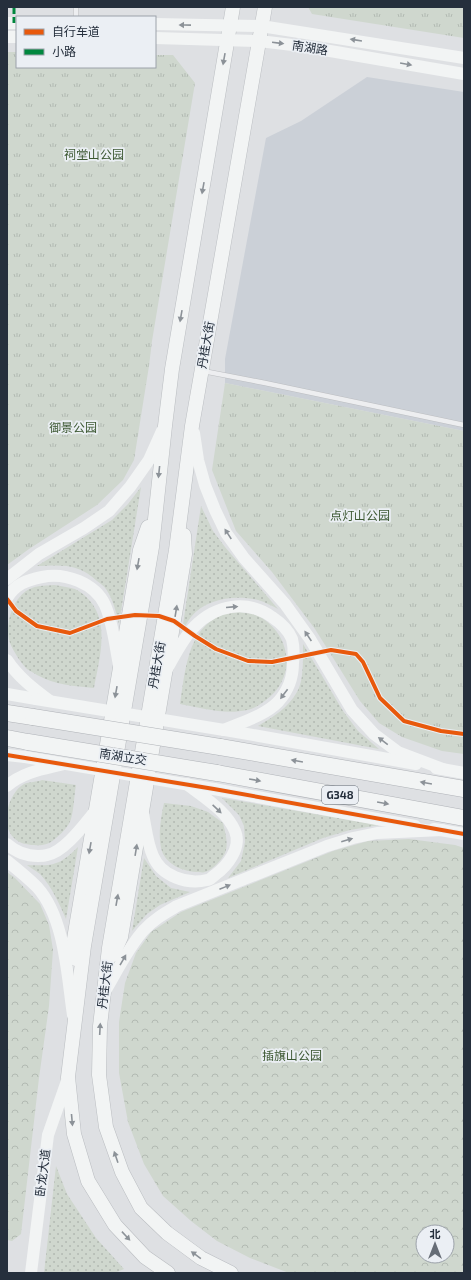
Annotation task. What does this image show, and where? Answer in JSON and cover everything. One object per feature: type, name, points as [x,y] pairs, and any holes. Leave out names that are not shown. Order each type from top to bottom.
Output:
[{"type":"highway","name":"G348","points":[[7,713],[220,747],[464,789]]},
{"type":"highway","name":"南湖立交","points":[[7,738],[27,749],[217,773],[464,818]]},
{"type":"main road","name":"丹桂大街","points":[[168,1273],[145,1257],[115,1225],[88,1181],[74,1134],[68,1077],[85,938],[152,547],[164,426],[172,369],[233,7]]},
{"type":"main road","name":"丹桂大街","points":[[231,1273],[201,1258],[167,1233],[142,1208],[122,1172],[106,1126],[99,1075],[100,1026],[109,948],[176,550],[192,426],[265,7]]},
{"type":"main road","points":[[78,990],[74,939],[140,550],[156,500]]},
{"type":"main road","points":[[107,968],[121,937],[185,554],[183,500]]},
{"type":"street","name":"南湖路","points":[[156,24],[261,26],[464,58]]},
{"type":"street","name":"南湖路","points":[[156,38],[259,41],[300,46],[464,74]]},
{"type":"street","points":[[7,579],[39,554],[84,528],[109,511],[130,487],[149,460],[164,426]]},
{"type":"street","points":[[192,426],[198,460],[205,485],[226,533],[244,558],[285,604],[310,639],[352,710],[374,734],[398,752],[443,769]]},
{"type":"street","points":[[7,598],[11,590],[27,580],[47,576],[65,576],[78,580],[94,590],[105,604],[120,670]]},
{"type":"street","points":[[166,670],[195,626],[208,615],[224,608],[247,606],[265,612],[283,624],[291,639],[294,652],[293,669],[289,687],[278,702],[262,714],[224,730]]},
{"type":"street","points":[[7,660],[14,670],[30,686],[50,701]]},
{"type":"street","points":[[7,694],[224,730],[464,773]]},
{"type":"street","points":[[7,755],[27,749],[64,764],[187,784],[464,834]]},
{"type":"street","points":[[7,786],[15,779],[31,772],[64,764]]},
{"type":"street","points":[[142,812],[153,857],[163,870],[178,879],[191,882],[208,880],[221,871],[230,860],[236,848],[236,833],[229,820],[215,806],[187,784]]},
{"type":"street","points":[[7,844],[15,851],[29,856],[49,855],[63,847],[72,839],[96,809]]},
{"type":"street","points":[[104,994],[129,951],[144,930],[159,917],[177,906],[327,846],[353,838],[377,833],[442,830]]},
{"type":"street","points":[[7,861],[38,888],[51,908],[60,932],[64,951],[74,1026]]},
{"type":"street","name":"卧龙大道","points":[[31,1273],[48,1135],[68,1077]]},
{"type":"lane","points":[[201,371],[248,379],[464,425]]},
{"type":"shaded area","points":[[367,77],[464,92],[464,431],[225,383],[225,359],[266,138],[301,121]]},
{"type":"green space","points":[[308,7],[464,7],[464,38],[312,14]]},
{"type":"green space","name":"祠堂山公园","points":[[7,52],[16,52],[16,68],[156,68],[156,55],[173,55],[195,83],[152,341],[134,460],[123,480],[97,505],[7,565]]},
{"type":"green space","name":"点灯山公园","points":[[225,383],[464,431],[464,754],[442,751],[402,737],[379,723],[360,701],[315,629],[272,572],[236,531],[212,470]]},
{"type":"green space","points":[[141,487],[119,624],[111,597],[105,588],[90,575],[69,566],[37,566],[112,520],[128,504]]},
{"type":"green space","points":[[201,506],[213,531],[278,609],[258,600],[240,598],[231,598],[213,602],[205,606],[191,617],[182,631]]},
{"type":"green space","points":[[54,585],[75,589],[83,594],[96,610],[100,620],[100,655],[94,688],[58,683],[37,675],[24,666],[17,657],[10,643],[8,635],[9,619],[15,603],[25,592],[32,588]]},
{"type":"green space","points":[[238,612],[256,615],[268,622],[277,632],[283,643],[286,655],[286,667],[283,679],[276,690],[266,700],[250,709],[230,712],[180,704],[186,666],[195,641],[201,630],[210,621],[224,614]]},
{"type":"green space","points":[[303,644],[343,711],[358,731],[379,749],[258,726],[275,716],[289,703],[297,692],[302,675]]},
{"type":"green space","points":[[42,780],[76,785],[72,815],[67,827],[51,842],[40,845],[26,844],[14,838],[7,825],[10,802],[18,788],[24,784]]},
{"type":"green space","points":[[222,798],[379,825],[350,830],[323,838],[228,878],[241,861],[245,842],[244,826],[239,815]]},
{"type":"green space","points":[[164,803],[191,806],[208,812],[223,823],[227,847],[221,860],[215,866],[208,871],[193,872],[181,869],[167,859],[161,848],[160,836]]},
{"type":"green space","name":"插旗山公园","points":[[409,839],[455,845],[464,848],[464,1273],[289,1273],[250,1258],[217,1241],[191,1221],[163,1196],[144,1164],[128,1122],[119,1073],[119,1022],[125,983],[136,953],[151,932],[181,912],[333,851],[368,841]]},
{"type":"green space","points":[[78,847],[66,919],[48,884],[40,874],[27,865],[55,864],[66,858]]},
{"type":"green space","points":[[144,858],[156,876],[171,888],[190,892],[160,905],[147,914],[132,931]]},
{"type":"green space","points":[[7,872],[15,878],[40,904],[49,925],[53,950],[49,1006],[21,1234],[12,1241],[7,1240]]},
{"type":"green space","points":[[56,1166],[67,1194],[96,1238],[124,1269],[115,1273],[44,1273]]},
{"type":"marked path","points":[[14,7],[14,23]]},
{"type":"cycle path","points":[[7,599],[16,611],[37,626],[70,633],[107,619],[135,615],[159,616],[174,621],[216,649],[248,661],[272,662],[331,650],[356,654],[363,662],[380,698],[404,721],[441,731],[464,734]]},
{"type":"cycle path","points":[[7,755],[214,789],[464,834]]},
{"type":"park label","name":"御景公园","points":[[73,428]]}]
